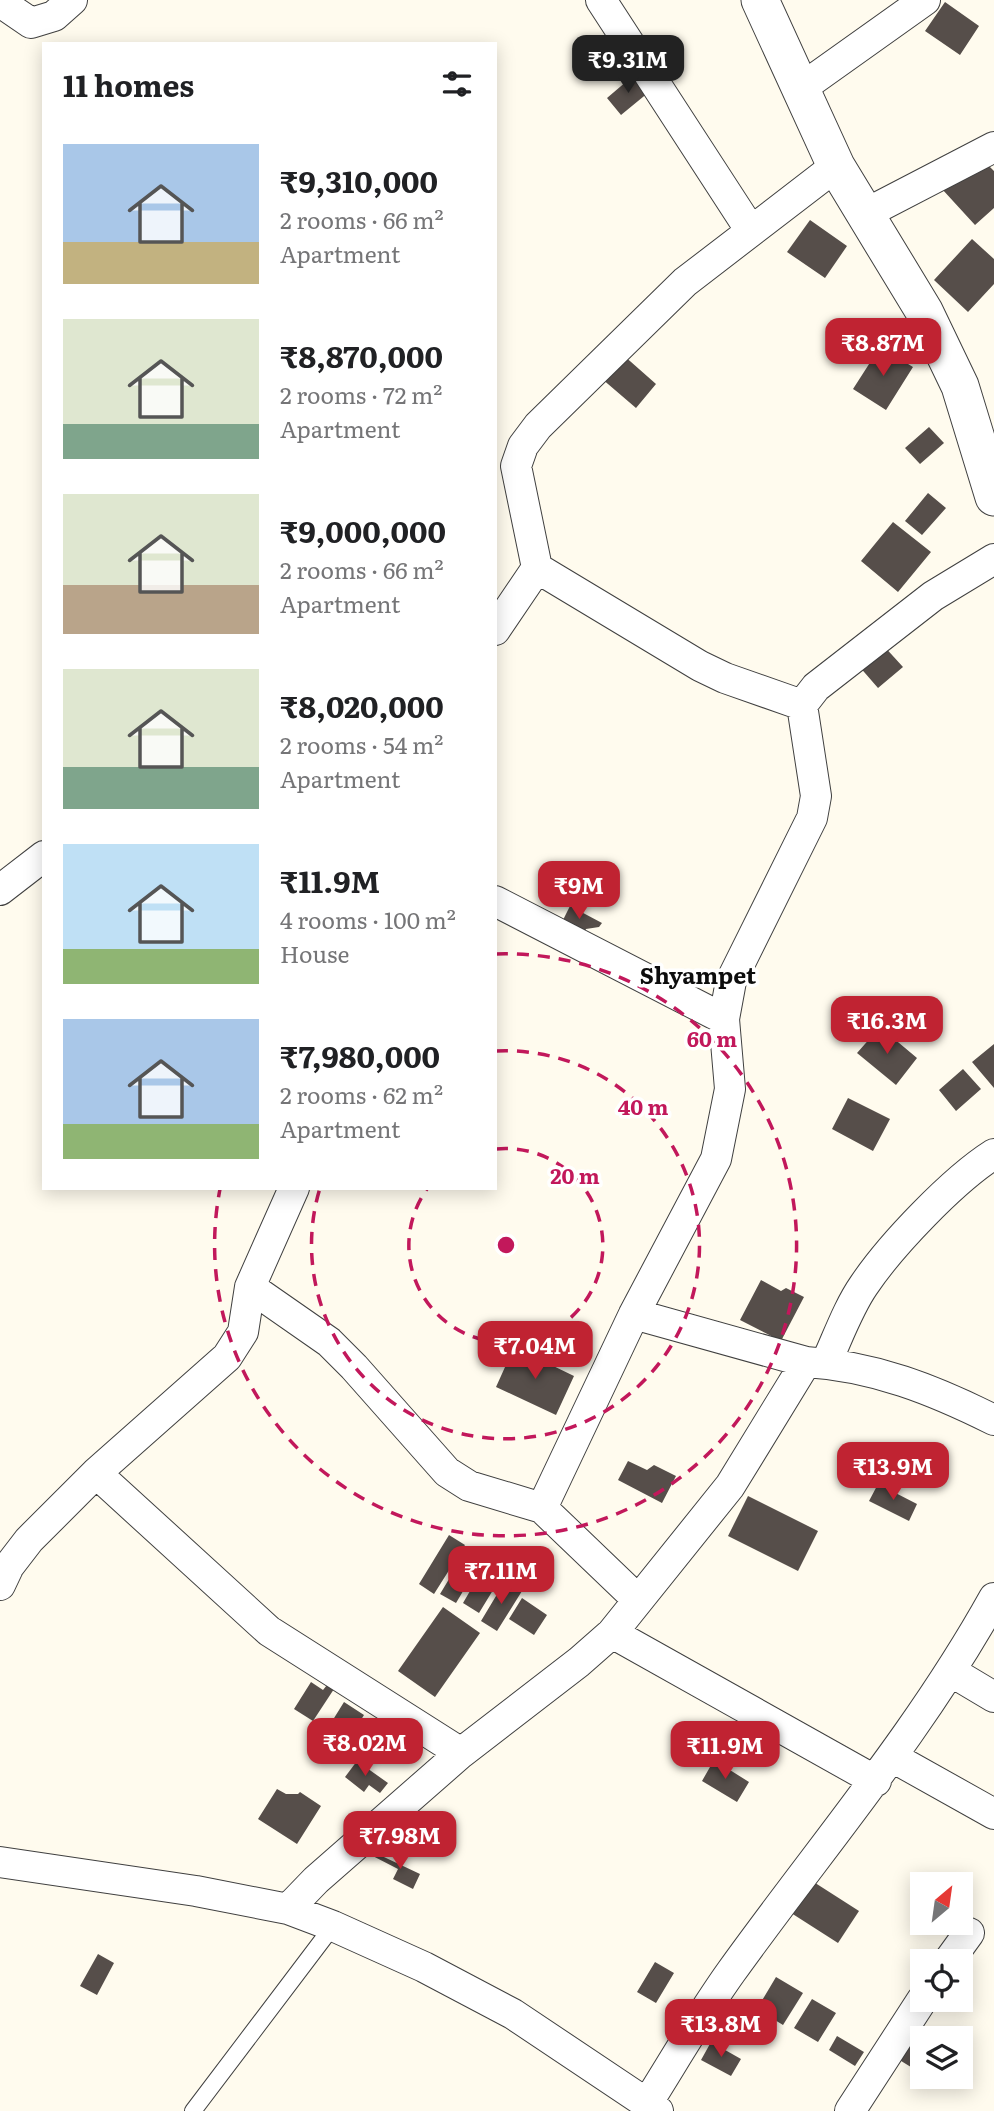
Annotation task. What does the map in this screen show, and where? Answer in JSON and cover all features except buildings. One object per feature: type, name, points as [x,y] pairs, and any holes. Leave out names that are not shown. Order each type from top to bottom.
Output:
[{"type":"street","points":[[0,2],[31,23],[54,16],[72,0]]},
{"type":"street","points":[[601,0],[751,231]]},
{"type":"street","points":[[760,0],[836,166],[924,311],[987,443],[994,497]]},
{"type":"street","points":[[800,89],[925,0]]},
{"type":"street","points":[[865,215],[994,147]]},
{"type":"street","points":[[497,627],[537,568],[516,466],[523,446],[538,426],[685,282],[836,166]]},
{"type":"street","points":[[542,1508],[634,1314],[716,1159],[730,1089],[724,1019],[730,981],[812,818],[816,796],[802,705],[816,687],[933,596],[994,559]]},
{"type":"street","points":[[537,568],[700,666],[724,678],[802,705]]},
{"type":"street","points":[[0,891],[42,858]]},
{"type":"street","points":[[497,902],[724,1019]]},
{"type":"street","points":[[288,1909],[316,1880],[461,1753],[579,1662],[612,1633],[730,1486],[816,1362],[883,1258],[937,1203],[994,1154]]},
{"type":"street","points":[[0,1585],[9,1566],[29,1540],[96,1473],[227,1357],[243,1332],[250,1287],[293,1190]]},
{"type":"street","points":[[250,1287],[328,1342],[354,1367],[447,1472],[469,1486],[542,1508],[638,1600]]},
{"type":"street","points":[[634,1314],[816,1362],[919,1384],[994,1420]]},
{"type":"street","points":[[96,1473],[268,1632],[461,1753]]},
{"type":"street","points":[[0,1862],[196,1891],[288,1909],[424,1967],[513,2014],[653,2107],[729,1974],[894,1758],[952,1672],[994,1598]]},
{"type":"street","points":[[612,1633],[876,1782]]},
{"type":"street","points":[[952,1672],[994,1697]]},
{"type":"street","points":[[894,1758],[994,1814]]},
{"type":"street","points":[[849,2111],[914,2012]]},
{"type":"lane","points":[[193,2111],[333,1926]]},
{"type":"district","name":"Shyampet","points":[[698,976]]}]
